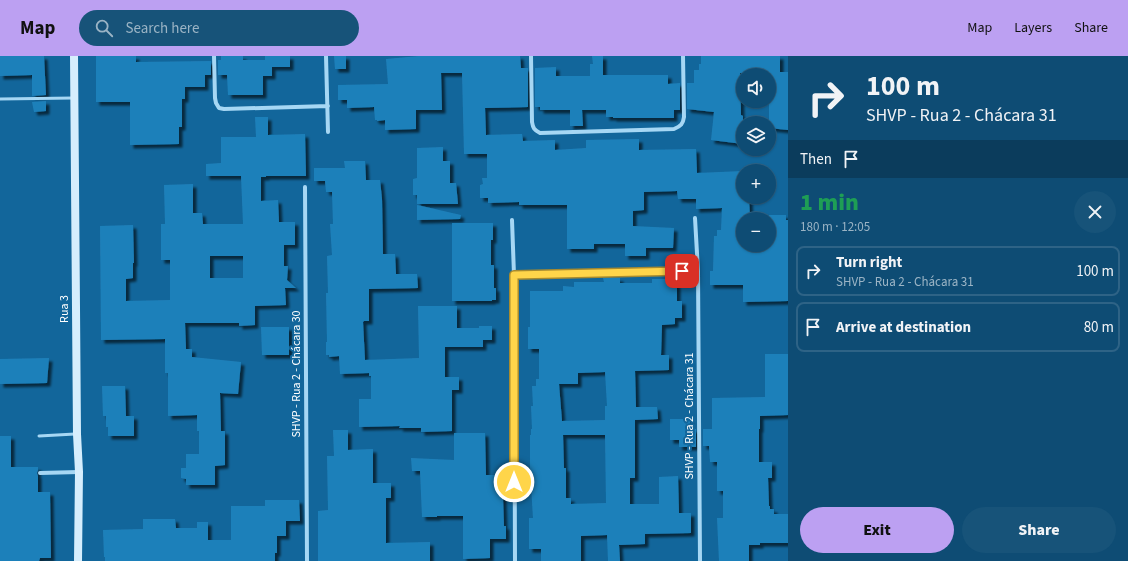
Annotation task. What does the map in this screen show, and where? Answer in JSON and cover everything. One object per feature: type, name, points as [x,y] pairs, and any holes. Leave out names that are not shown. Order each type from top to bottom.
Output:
[{"type":"main road","name":"Rua 3","points":[[74,56],[77,434],[79,472],[78,561]]},
{"type":"street","points":[[214,56],[215,98],[219,108],[328,106]]},
{"type":"street","points":[[326,56],[328,132]]},
{"type":"street","points":[[531,56],[532,122],[533,128],[540,132],[674,129],[680,126],[684,117],[683,56]]},
{"type":"street","name":"SHVP - Rua 2 - Chácara 30","points":[[305,187],[307,561]]},
{"type":"street","name":"SHVP - Rua 2 - Chácara 31","points":[[695,218],[698,271],[700,561]]},
{"type":"street","points":[[512,220],[514,275],[515,561]]},
{"type":"street","points":[[514,275],[698,271]]},
{"type":"street","points":[[40,473],[79,472]]},
{"type":"lane","points":[[0,99],[75,98]]},
{"type":"lane","points":[[39,436],[77,434]]},
{"type":"building","points":[[0,56],[44,56],[46,95],[32,96],[32,75],[0,76]]},
{"type":"building","points":[[96,56],[136,56],[136,62],[211,61],[211,75],[205,75],[205,87],[185,87],[185,99],[182,99],[182,127],[179,127],[179,144],[130,145],[130,102],[96,102]]},
{"type":"building","points":[[221,56],[243,56],[243,60],[265,60],[265,56],[290,56],[290,67],[272,67],[272,76],[263,76],[263,95],[228,95],[227,75],[218,75],[218,60],[221,60]]},
{"type":"building","points":[[334,56],[346,56],[346,69],[335,69]]},
{"type":"building","points":[[419,56],[520,56],[521,68],[528,68],[528,107],[485,108],[486,135],[522,134],[523,141],[555,140],[555,150],[586,148],[586,140],[639,139],[639,150],[696,149],[697,173],[736,171],[736,204],[749,204],[750,212],[736,212],[736,252],[776,252],[776,215],[786,215],[786,220],[788,220],[788,301],[743,302],[743,285],[710,285],[710,271],[713,271],[714,236],[717,236],[717,230],[721,230],[722,208],[696,209],[696,199],[678,199],[677,191],[644,192],[644,210],[633,211],[633,226],[674,228],[673,248],[646,248],[646,256],[625,256],[625,244],[594,244],[594,249],[567,249],[567,205],[519,205],[519,202],[488,203],[488,198],[480,198],[480,185],[483,184],[482,178],[487,178],[487,154],[464,154],[462,73],[441,73],[442,110],[416,110],[416,129],[385,130],[385,120],[375,120],[374,107],[347,108],[347,100],[338,100],[338,85],[388,84],[386,59]]},
{"type":"building","points":[[592,56],[603,56],[603,75],[668,75],[668,84],[680,83],[680,110],[674,110],[674,118],[613,118],[606,117],[606,110],[582,110],[583,126],[570,126],[570,110],[540,110],[540,107],[535,107],[535,68],[556,67],[556,76],[590,76],[590,64],[593,64]]},
{"type":"building","points":[[701,56],[780,56],[780,72],[788,72],[788,130],[776,129],[776,116],[769,116],[769,108],[776,108],[776,68],[736,68],[736,108],[741,108],[741,115],[743,116],[736,116],[736,143],[711,140],[714,112],[687,109],[687,83],[694,83],[694,70],[699,70],[699,64],[701,64]]},
{"type":"building","points":[[46,101],[46,111],[34,112],[32,102]]},
{"type":"building","points":[[255,117],[268,117],[268,135],[305,134],[306,176],[261,177],[261,201],[278,200],[279,222],[295,222],[295,245],[284,245],[284,266],[288,266],[287,280],[296,288],[285,288],[286,305],[255,306],[255,325],[239,326],[239,323],[185,323],[186,349],[192,349],[192,357],[241,362],[238,394],[220,393],[221,431],[225,431],[225,465],[215,466],[215,485],[186,485],[186,479],[181,478],[181,468],[186,468],[186,454],[199,454],[197,415],[168,416],[168,373],[165,373],[165,339],[101,340],[100,226],[133,225],[133,278],[126,279],[126,301],[170,300],[170,260],[161,260],[161,224],[165,224],[164,185],[193,184],[193,213],[202,213],[203,224],[243,224],[241,176],[206,176],[206,164],[221,163],[221,137],[256,137]],"holes":[[[210,256],[243,256],[243,278],[210,278]]]},
{"type":"building","points":[[443,147],[443,161],[450,161],[450,183],[456,183],[458,204],[417,204],[417,195],[413,195],[413,179],[417,178],[417,148]]},
{"type":"building","points":[[344,161],[365,161],[366,180],[380,180],[382,199],[383,254],[395,254],[396,274],[417,274],[418,288],[369,289],[369,321],[363,322],[365,360],[419,358],[418,306],[457,306],[457,328],[479,328],[479,326],[492,326],[492,340],[483,340],[483,347],[445,347],[445,377],[459,377],[459,390],[452,390],[452,431],[421,432],[421,428],[399,428],[400,426],[359,427],[359,399],[371,399],[371,376],[369,376],[369,373],[340,374],[339,356],[329,357],[329,355],[326,355],[326,293],[328,293],[327,256],[332,255],[330,224],[333,224],[332,192],[326,192],[325,181],[314,181],[314,168],[345,168]]},
{"type":"building","points":[[417,205],[461,215],[460,219],[417,220]]},
{"type":"building","points":[[452,223],[493,223],[491,265],[494,265],[494,288],[496,288],[496,300],[452,301]]},
{"type":"building","points":[[603,278],[620,278],[620,283],[652,283],[652,279],[676,279],[677,301],[682,301],[682,318],[675,318],[675,324],[662,325],[661,355],[669,355],[669,370],[635,371],[636,407],[657,407],[658,419],[635,420],[635,478],[630,478],[630,504],[659,504],[659,477],[678,476],[679,513],[691,513],[691,533],[645,534],[645,544],[619,545],[620,561],[608,561],[607,535],[581,536],[581,561],[541,561],[541,549],[529,549],[529,518],[533,518],[530,469],[530,435],[532,429],[531,406],[533,406],[532,386],[536,386],[536,379],[539,379],[539,349],[528,349],[528,327],[530,327],[530,291],[563,291],[563,286],[574,287],[574,282],[604,282]],"holes":[[[605,372],[607,406],[605,406],[605,420],[562,421],[559,384],[578,384],[578,373]],[[563,435],[605,435],[606,503],[571,504],[571,498],[566,498],[566,468],[564,468]]]},
{"type":"building","points":[[261,327],[289,327],[289,355],[262,355]]},
{"type":"building","points":[[765,354],[788,354],[788,415],[760,416],[759,462],[772,462],[772,478],[768,478],[769,506],[770,509],[774,509],[774,514],[788,514],[788,543],[760,543],[760,545],[749,545],[749,561],[719,561],[717,518],[723,518],[723,491],[717,491],[717,462],[710,462],[709,446],[703,446],[703,429],[712,429],[712,398],[765,397]]},
{"type":"building","points":[[49,358],[47,383],[0,384],[0,359]]},
{"type":"building","points":[[102,386],[125,386],[126,416],[134,416],[134,436],[108,436],[106,416],[103,416]]},
{"type":"building","points":[[670,419],[690,419],[690,429],[696,429],[696,447],[679,447],[679,440],[670,440]]},
{"type":"building","points":[[333,430],[348,430],[348,450],[373,449],[373,483],[391,483],[391,498],[386,498],[386,543],[430,542],[430,561],[318,561],[318,511],[328,510],[327,456],[334,456]]},
{"type":"building","points":[[454,433],[485,433],[486,475],[505,475],[505,497],[503,497],[506,539],[490,539],[490,558],[463,559],[463,516],[422,517],[420,471],[412,471],[411,458],[454,460]]},
{"type":"building","points":[[0,436],[11,436],[11,467],[38,467],[38,492],[50,492],[51,558],[40,558],[39,561],[0,561]]},
{"type":"building","points":[[265,500],[299,500],[300,521],[286,521],[286,536],[277,536],[277,553],[275,553],[275,561],[105,561],[103,530],[143,529],[143,519],[175,519],[176,528],[197,528],[197,522],[208,522],[208,540],[231,540],[231,506],[265,506]]},
{"type":"route","points":[[514,482],[514,275],[682,271]]}]
